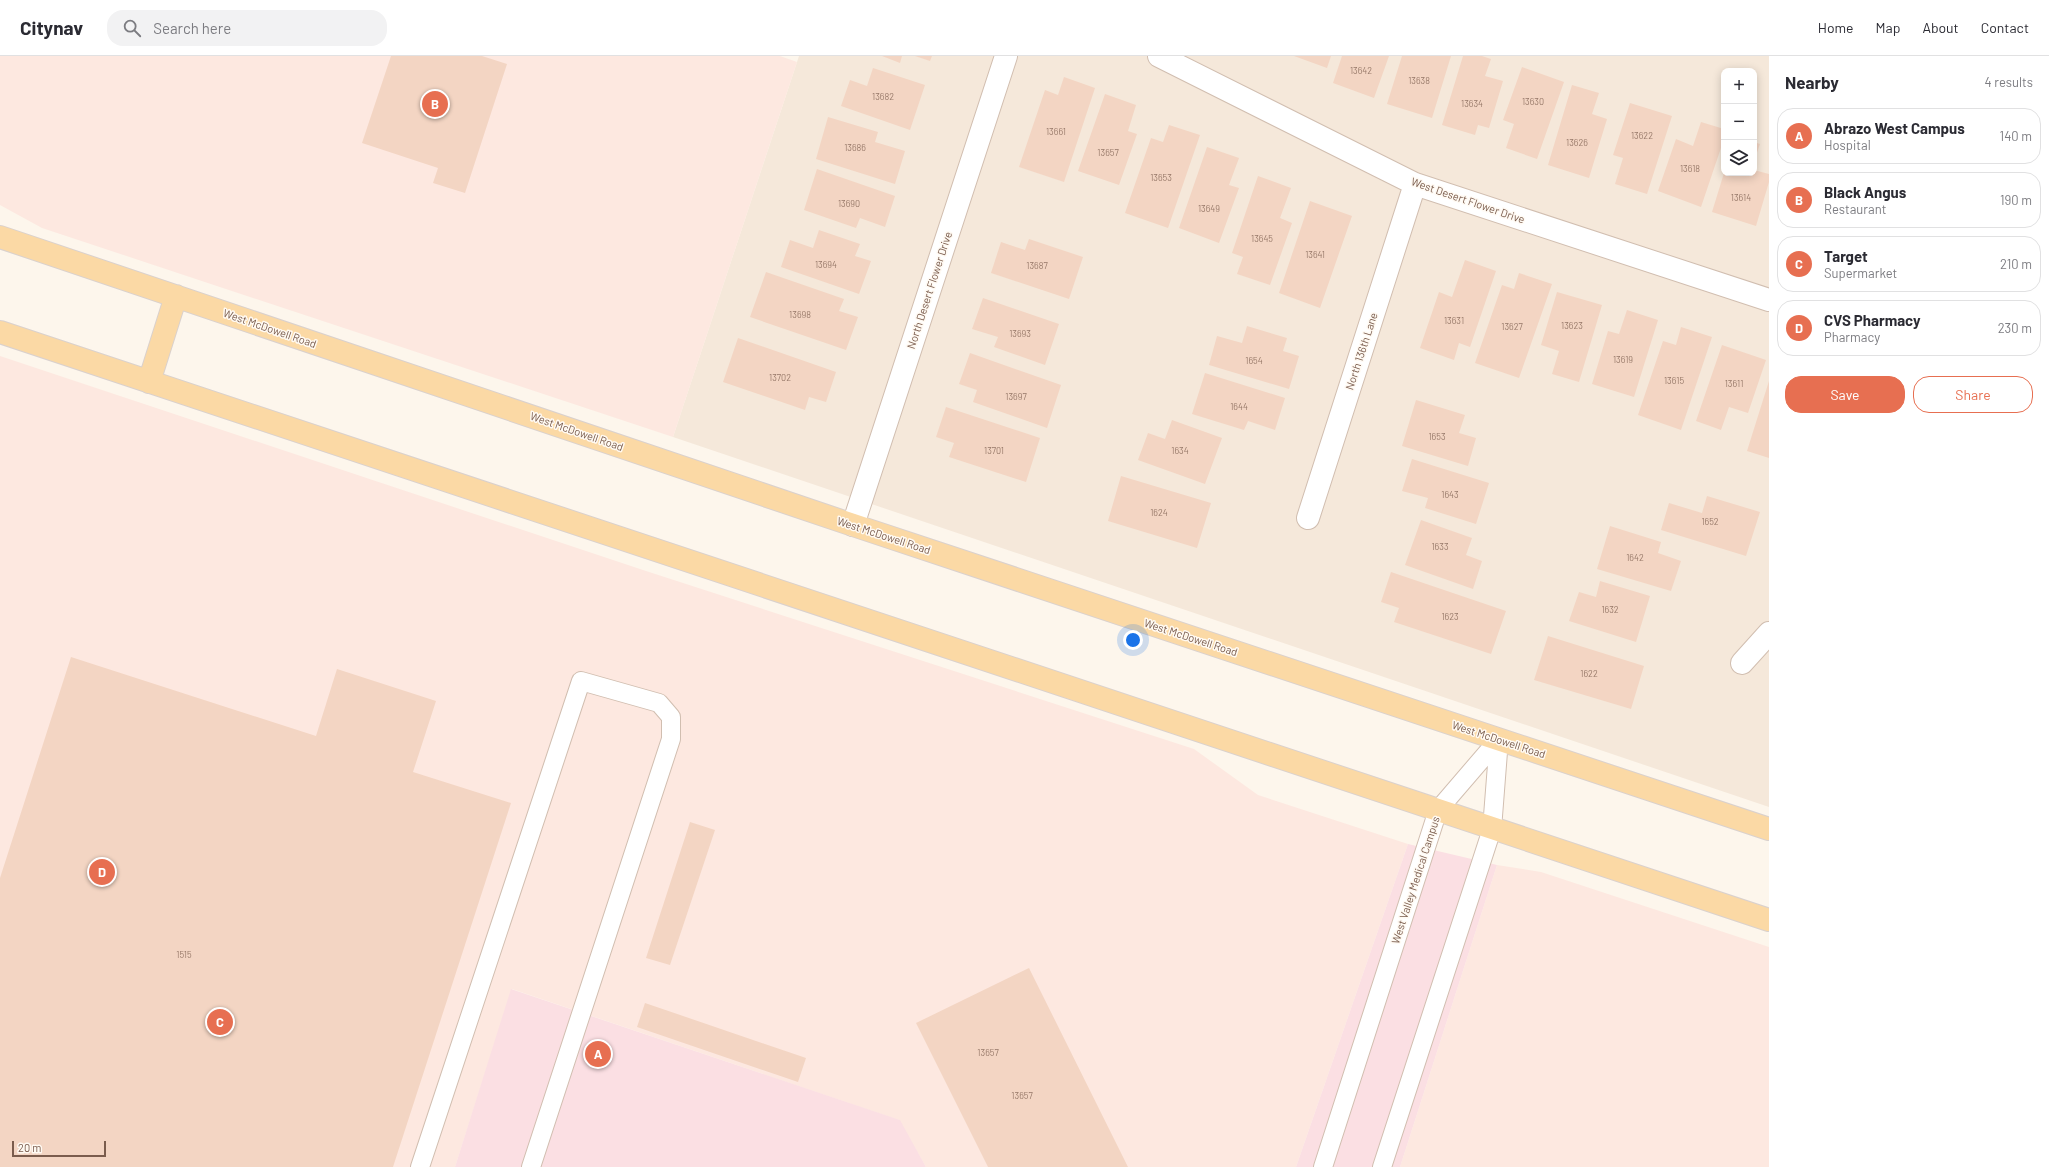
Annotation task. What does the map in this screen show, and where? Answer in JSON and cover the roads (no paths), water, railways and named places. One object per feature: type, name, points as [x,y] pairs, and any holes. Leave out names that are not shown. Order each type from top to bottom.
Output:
[{"type":"main road","name":"West McDowell Road","points":[[0,237],[853,525],[1769,829]]},
{"type":"main road","points":[[149,382],[176,296]]},
{"type":"main road","points":[[0,332],[1769,920]]},
{"type":"street","name":"North Desert Flower Drive","points":[[853,525],[1006,56]]},
{"type":"street","name":"West Desert Flower Drive","points":[[1159,56],[1415,184],[1769,300]]},
{"type":"street","name":"North 136th Lane","points":[[1308,518],[1415,184]]},
{"type":"street","points":[[1742,663],[1769,633]]},
{"type":"lane","points":[[420,1167],[581,681],[659,703],[671,718],[671,739],[531,1167]]},
{"type":"lane","name":"West Valley Medical Campus","points":[[1323,1167],[1438,810],[1499,739]]},
{"type":"lane","points":[[1382,1167],[1492,829],[1499,739]]},
{"type":"place","name":"Black Angus","points":[[435,104]]},
{"type":"place","name":"CVS Pharmacy","points":[[102,872]]},
{"type":"place","name":"Target","points":[[220,1022]]},
{"type":"place","name":"Abrazo West Campus","points":[[598,1054]]}]
